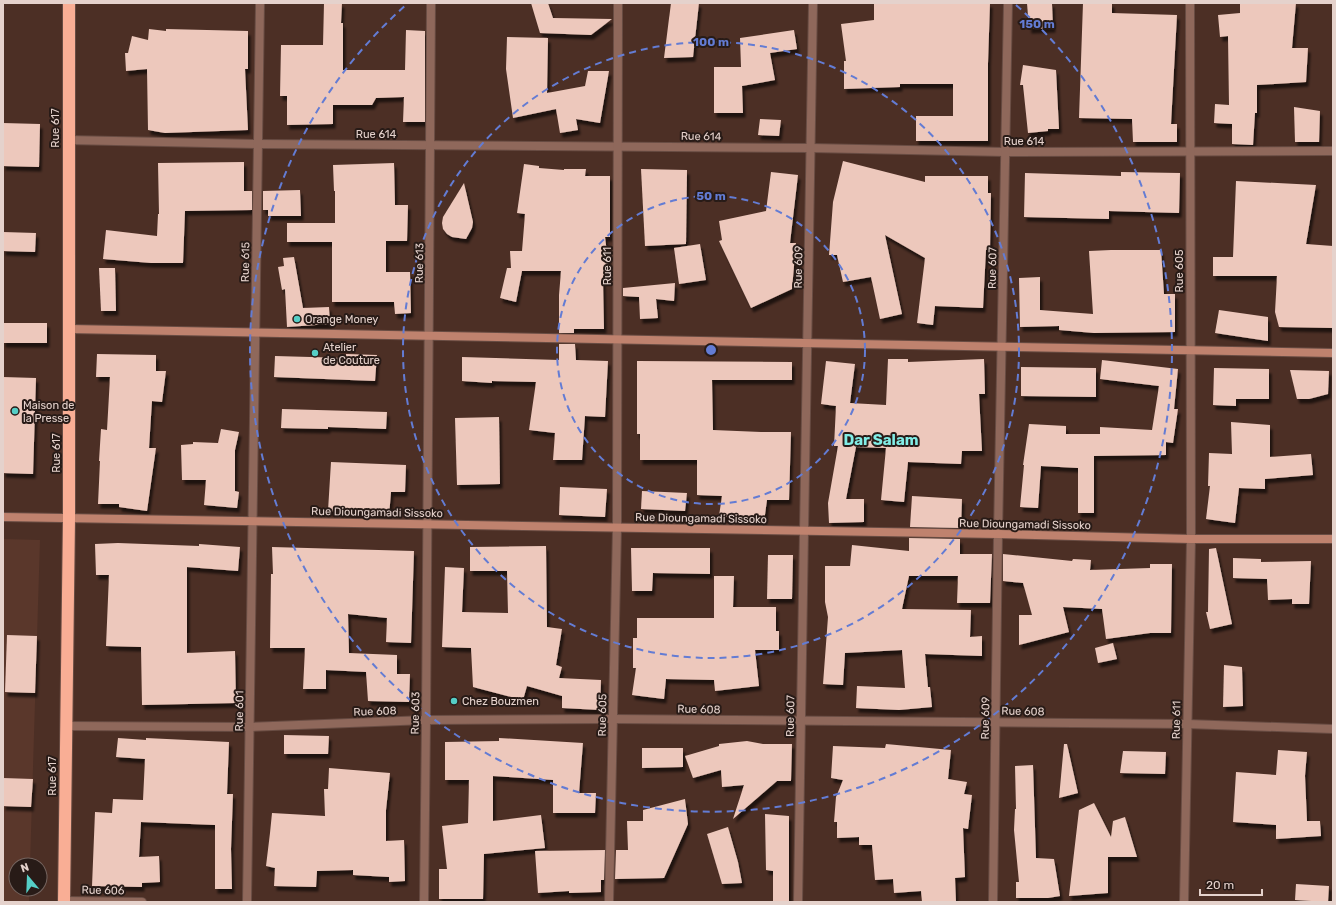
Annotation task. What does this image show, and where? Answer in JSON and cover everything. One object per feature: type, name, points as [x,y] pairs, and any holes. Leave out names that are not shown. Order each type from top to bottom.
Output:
[{"type":"highway","name":"Rue 617","points":[[64,901],[69,518],[69,3]]},
{"type":"street","name":"Rue 615","points":[[253,521],[260,3]]},
{"type":"street","name":"Rue 613","points":[[428,524],[432,3]]},
{"type":"street","name":"Rue 611","points":[[617,528],[618,3]]},
{"type":"street","name":"Rue 609","points":[[804,531],[813,3]]},
{"type":"street","name":"Rue 607","points":[[998,534],[1008,3]]},
{"type":"street","name":"Rue 605","points":[[1190,3],[1191,539]]},
{"type":"street","name":"Rue 614","points":[[68,140],[258,144],[811,148],[1005,152],[1333,151]]},
{"type":"street","points":[[68,329],[1333,353]]},
{"type":"street","name":"Rue Dioungamadi Sissoko","points":[[3,517],[998,534],[1191,539],[1333,539]]},
{"type":"street","name":"Rue 601","points":[[248,902],[253,521]]},
{"type":"street","name":"Rue 603","points":[[424,902],[428,524]]},
{"type":"street","name":"Rue 605","points":[[609,902],[617,528]]},
{"type":"street","name":"Rue 607","points":[[798,902],[804,531]]},
{"type":"street","name":"Rue 609","points":[[993,902],[998,534]]},
{"type":"street","name":"Rue 611","points":[[1184,902],[1191,539]]},
{"type":"street","name":"Rue 608","points":[[66,726],[250,727],[426,720],[613,718],[1187,724],[1333,729]]},
{"type":"street","name":"Rue 606","points":[[64,901],[142,902]]},
{"type":"shaded area","points":[[3,539],[40,540],[30,857],[8,857],[8,897],[29,897],[29,902],[3,902]]},
{"type":"building","points":[[324,3],[342,3],[341,23],[343,23],[343,70],[405,70],[406,30],[425,31],[425,122],[403,122],[404,97],[376,98],[372,105],[333,105],[333,124],[287,125],[287,96],[280,96],[281,45],[323,45]]},
{"type":"building","points":[[531,3],[548,3],[553,18],[612,19],[591,35],[540,33]]},
{"type":"building","points":[[671,3],[699,3],[693,57],[664,58]]},
{"type":"building","points":[[874,3],[990,3],[988,141],[916,141],[916,116],[953,116],[953,84],[900,84],[900,87],[844,89],[844,61],[846,61],[841,24],[874,20]]},
{"type":"building","points":[[1027,3],[1052,3],[1053,28],[1029,29]]},
{"type":"building","points":[[1083,3],[1112,3],[1112,13],[1177,15],[1171,124],[1177,124],[1177,142],[1133,142],[1132,119],[1079,118]]},
{"type":"building","points":[[1240,3],[1296,3],[1292,48],[1308,48],[1306,82],[1257,85],[1257,113],[1255,113],[1253,145],[1232,144],[1232,124],[1214,123],[1215,104],[1229,105],[1228,36],[1220,37],[1218,15],[1240,13]]},
{"type":"building","points":[[149,29],[166,31],[166,29],[248,31],[248,69],[245,69],[248,130],[165,133],[148,130],[147,69],[126,71],[125,53],[128,53],[132,36],[148,40]]},
{"type":"building","points":[[794,30],[797,49],[770,53],[775,80],[742,86],[743,113],[714,113],[714,67],[741,67],[740,38]]},
{"type":"building","points":[[507,37],[548,38],[547,93],[585,86],[588,71],[609,71],[600,123],[576,119],[578,130],[560,133],[556,109],[513,118],[506,69]]},
{"type":"building","points":[[1023,65],[1056,70],[1059,129],[1048,129],[1048,131],[1028,133],[1023,85],[1020,85]]},
{"type":"building","points":[[1294,107],[1320,111],[1319,142],[1295,142]]},
{"type":"building","points":[[760,119],[781,120],[779,136],[758,135]]},
{"type":"building","points":[[3,123],[40,124],[39,167],[3,166]]},
{"type":"building","points":[[843,161],[925,182],[925,176],[988,176],[988,193],[991,193],[990,250],[986,250],[983,308],[935,306],[933,325],[917,323],[925,258],[885,235],[902,314],[880,319],[871,277],[843,282],[837,255],[829,255],[833,202]]},
{"type":"building","points":[[244,162],[244,191],[252,191],[252,210],[185,211],[183,263],[151,263],[103,259],[106,230],[157,236],[159,214],[158,163]]},
{"type":"building","points":[[394,163],[395,205],[408,205],[407,241],[386,241],[386,272],[410,272],[411,313],[395,314],[394,302],[332,302],[332,242],[287,242],[287,223],[335,223],[333,165]]},
{"type":"building","points":[[524,164],[539,166],[539,168],[564,170],[586,169],[585,176],[610,176],[610,237],[605,237],[609,280],[603,280],[604,329],[574,329],[574,333],[559,333],[559,295],[561,271],[522,271],[516,302],[500,298],[507,268],[511,268],[510,251],[522,251],[525,214],[517,213]]},
{"type":"building","points":[[641,169],[687,170],[686,244],[645,246]]},
{"type":"building","points":[[771,172],[798,175],[790,243],[796,243],[792,289],[751,308],[719,241],[722,240],[719,221],[766,211]]},
{"type":"building","points":[[1121,172],[1180,173],[1179,213],[1109,211],[1109,219],[1024,217],[1025,173],[1121,176]]},
{"type":"building","points":[[1236,181],[1316,185],[1306,244],[1333,246],[1333,328],[1279,327],[1275,312],[1277,276],[1213,276],[1213,257],[1233,257]]},
{"type":"building","points":[[464,183],[473,222],[472,228],[466,239],[452,237],[447,234],[443,229],[442,223],[443,217]]},
{"type":"building","points":[[300,190],[301,216],[268,216],[268,210],[263,210],[263,191]]},
{"type":"building","points":[[3,232],[36,233],[35,252],[3,251]]},
{"type":"building","points":[[700,244],[706,280],[679,284],[674,248]]},
{"type":"building","points":[[1161,250],[1164,294],[1175,294],[1175,332],[1094,333],[1059,330],[1059,326],[1020,327],[1019,278],[1040,277],[1040,310],[1093,314],[1089,251]]},
{"type":"building","points":[[294,257],[303,308],[329,307],[330,324],[287,327],[285,289],[282,290],[278,267],[284,266],[283,258]]},
{"type":"building","points":[[99,268],[115,268],[116,311],[101,311]]},
{"type":"building","points":[[675,283],[674,301],[656,299],[658,318],[640,319],[639,297],[623,296],[623,288]]},
{"type":"building","points":[[1219,310],[1268,317],[1268,341],[1215,333]]},
{"type":"building","points":[[3,323],[47,323],[47,343],[3,343]]},
{"type":"building","points":[[559,344],[575,344],[576,360],[608,361],[605,417],[585,416],[582,460],[553,460],[555,433],[529,430],[536,382],[492,381],[492,383],[462,381],[462,357],[559,360]]},
{"type":"building","points":[[97,354],[156,355],[156,371],[166,371],[162,402],[152,401],[149,448],[156,448],[147,511],[119,507],[119,504],[98,504],[101,429],[107,430],[110,377],[96,377]]},
{"type":"building","points":[[346,354],[377,355],[375,381],[274,377],[275,356],[346,358]]},
{"type":"building","points":[[888,359],[908,359],[908,362],[984,359],[985,394],[979,394],[982,451],[962,451],[961,464],[908,462],[904,502],[881,500],[886,448],[856,447],[846,499],[864,499],[864,522],[829,523],[828,503],[838,446],[834,446],[836,406],[821,404],[826,361],[855,364],[850,403],[886,405]]},
{"type":"building","points":[[1102,360],[1178,369],[1174,409],[1178,409],[1173,443],[1166,442],[1166,455],[1094,456],[1094,513],[1078,513],[1078,468],[1041,466],[1038,508],[1020,507],[1023,465],[1029,424],[1066,426],[1066,434],[1100,434],[1100,427],[1152,430],[1159,386],[1100,379]]},
{"type":"building","points":[[637,361],[792,362],[792,380],[712,380],[713,430],[791,432],[789,500],[767,500],[764,522],[719,516],[722,496],[697,495],[697,460],[640,460],[640,434],[637,434]]},
{"type":"building","points":[[1021,367],[1096,368],[1096,397],[1021,396]]},
{"type":"building","points":[[1214,368],[1269,369],[1269,399],[1236,399],[1236,406],[1213,405]]},
{"type":"building","points":[[1290,370],[1329,371],[1328,394],[1309,399],[1297,399]]},
{"type":"building","points":[[3,377],[36,378],[33,474],[3,473]]},
{"type":"building","points":[[282,409],[387,412],[386,429],[328,427],[328,429],[281,428]]},
{"type":"building","points":[[499,417],[500,484],[457,485],[455,418]]},
{"type":"building","points":[[1231,422],[1270,425],[1270,457],[1311,454],[1313,475],[1265,479],[1265,489],[1239,488],[1235,523],[1206,519],[1210,486],[1208,486],[1209,453],[1232,454]]},
{"type":"building","points":[[221,429],[239,432],[235,450],[235,491],[239,492],[237,508],[204,505],[206,480],[182,480],[181,445],[193,444],[193,442],[218,443]]},
{"type":"building","points":[[331,462],[406,465],[405,492],[391,492],[389,516],[328,511]]},
{"type":"building","points":[[560,487],[607,489],[605,517],[559,515]]},
{"type":"building","points":[[642,491],[687,493],[685,511],[641,509]]},
{"type":"building","points":[[912,496],[962,499],[961,528],[910,527]]},
{"type":"building","points":[[909,538],[960,539],[960,554],[992,554],[990,603],[957,603],[958,576],[909,576],[902,609],[971,610],[970,637],[982,636],[982,656],[925,654],[928,687],[930,687],[932,707],[899,710],[856,708],[857,686],[905,688],[902,650],[845,653],[843,685],[823,684],[828,617],[825,602],[825,566],[850,566],[852,545],[909,551]]},
{"type":"building","points":[[118,543],[199,546],[199,544],[240,547],[238,571],[187,567],[187,653],[235,651],[236,703],[142,705],[141,647],[106,646],[109,575],[96,575],[95,544]]},
{"type":"building","points":[[546,546],[547,627],[562,629],[556,665],[562,667],[559,678],[601,680],[600,710],[562,708],[562,696],[527,686],[523,700],[473,687],[471,648],[442,647],[445,567],[464,568],[462,612],[508,613],[507,571],[470,571],[470,547]]},
{"type":"building","points":[[272,547],[414,551],[411,643],[386,642],[387,618],[348,614],[349,653],[397,655],[397,674],[410,674],[409,702],[368,701],[366,672],[326,670],[326,689],[303,689],[305,648],[270,648],[271,574],[273,574]]},
{"type":"building","points":[[631,548],[710,548],[710,574],[653,573],[652,591],[632,591]]},
{"type":"building","points":[[1216,548],[1232,624],[1210,629],[1206,612],[1208,612],[1209,549]]},
{"type":"building","points":[[1003,554],[1072,561],[1073,559],[1091,560],[1090,570],[1150,568],[1150,564],[1172,564],[1171,633],[1150,633],[1106,639],[1102,609],[1063,607],[1069,632],[1019,645],[1019,615],[1032,615],[1023,583],[1003,581]]},
{"type":"building","points":[[768,555],[793,555],[792,599],[767,599]]},
{"type":"building","points":[[1233,558],[1261,559],[1261,562],[1311,561],[1309,604],[1292,604],[1292,599],[1268,600],[1267,579],[1233,578]]},
{"type":"building","points":[[714,576],[734,576],[733,607],[776,607],[776,631],[779,631],[779,650],[755,650],[759,686],[715,691],[714,680],[666,679],[664,699],[632,695],[636,668],[633,668],[633,638],[637,638],[637,618],[714,618]]},
{"type":"building","points":[[7,635],[37,636],[35,693],[5,692]]},
{"type":"building","points":[[1113,643],[1117,659],[1098,663],[1095,648]]},
{"type":"building","points":[[1224,665],[1242,667],[1243,706],[1223,707]]},
{"type":"building","points":[[284,735],[329,736],[328,754],[284,754]]},
{"type":"building","points":[[118,738],[229,742],[227,794],[233,794],[231,849],[232,889],[215,889],[215,825],[141,822],[139,857],[159,856],[160,882],[142,883],[142,887],[92,886],[95,812],[112,813],[113,799],[143,800],[145,759],[116,757]]},
{"type":"building","points":[[499,738],[583,743],[579,793],[596,793],[595,813],[553,813],[553,780],[493,776],[493,821],[541,815],[545,848],[484,854],[483,899],[439,899],[439,869],[447,869],[442,826],[468,823],[469,780],[445,780],[445,742],[499,741]]},
{"type":"building","points":[[747,741],[763,744],[792,744],[791,781],[777,781],[733,819],[744,785],[722,787],[721,770],[693,778],[685,756],[719,746],[719,744]]},
{"type":"building","points":[[886,744],[951,750],[948,779],[967,782],[964,794],[972,795],[968,829],[963,828],[965,877],[955,878],[956,902],[922,902],[921,891],[894,893],[893,879],[875,880],[872,845],[859,845],[859,837],[837,838],[837,822],[834,822],[836,797],[843,780],[831,778],[833,746],[885,748]]},
{"type":"building","points":[[1064,744],[1067,744],[1078,793],[1059,798]]},
{"type":"building","points":[[642,748],[683,748],[683,767],[642,768]]},
{"type":"building","points":[[1278,750],[1307,752],[1305,776],[1307,821],[1320,821],[1321,836],[1276,839],[1276,825],[1233,822],[1236,772],[1276,775]]},
{"type":"building","points":[[1123,751],[1166,752],[1165,774],[1120,773]]},
{"type":"building","points":[[1033,765],[1036,858],[1054,859],[1060,896],[1048,898],[1016,898],[1016,882],[1019,882],[1014,830],[1016,809],[1015,766]]},
{"type":"building","points":[[329,768],[390,773],[386,810],[386,841],[404,840],[405,881],[389,882],[389,877],[353,875],[353,870],[317,871],[316,887],[274,886],[275,868],[266,866],[272,813],[325,816],[324,789],[328,789]]},
{"type":"building","points":[[3,778],[33,779],[31,807],[3,806]]},
{"type":"building","points":[[685,799],[688,824],[664,878],[615,879],[616,850],[628,850],[627,821],[643,821],[643,810]]},
{"type":"building","points":[[1094,803],[1111,837],[1113,821],[1125,817],[1137,857],[1108,857],[1108,893],[1069,896],[1079,810]]},
{"type":"building","points":[[765,814],[789,816],[789,902],[773,902],[773,871],[766,870]]},
{"type":"building","points":[[728,827],[738,862],[742,883],[722,884],[707,834]]},
{"type":"building","points":[[605,850],[604,880],[601,880],[601,892],[569,893],[569,891],[538,893],[535,851]]},
{"type":"building","points":[[1296,884],[1329,886],[1328,902],[1295,900]]},
{"type":"place","name":"Orange Money","points":[[297,319]]},
{"type":"place","name":"Atelier de Couture","points":[[315,353]]},
{"type":"place","name":"Maison de la Presse","points":[[15,411]]},
{"type":"place","name":"Chez Bouzmen","points":[[454,701]]},
{"type":"district","name":"Dar Salam","points":[[881,440]]}]
